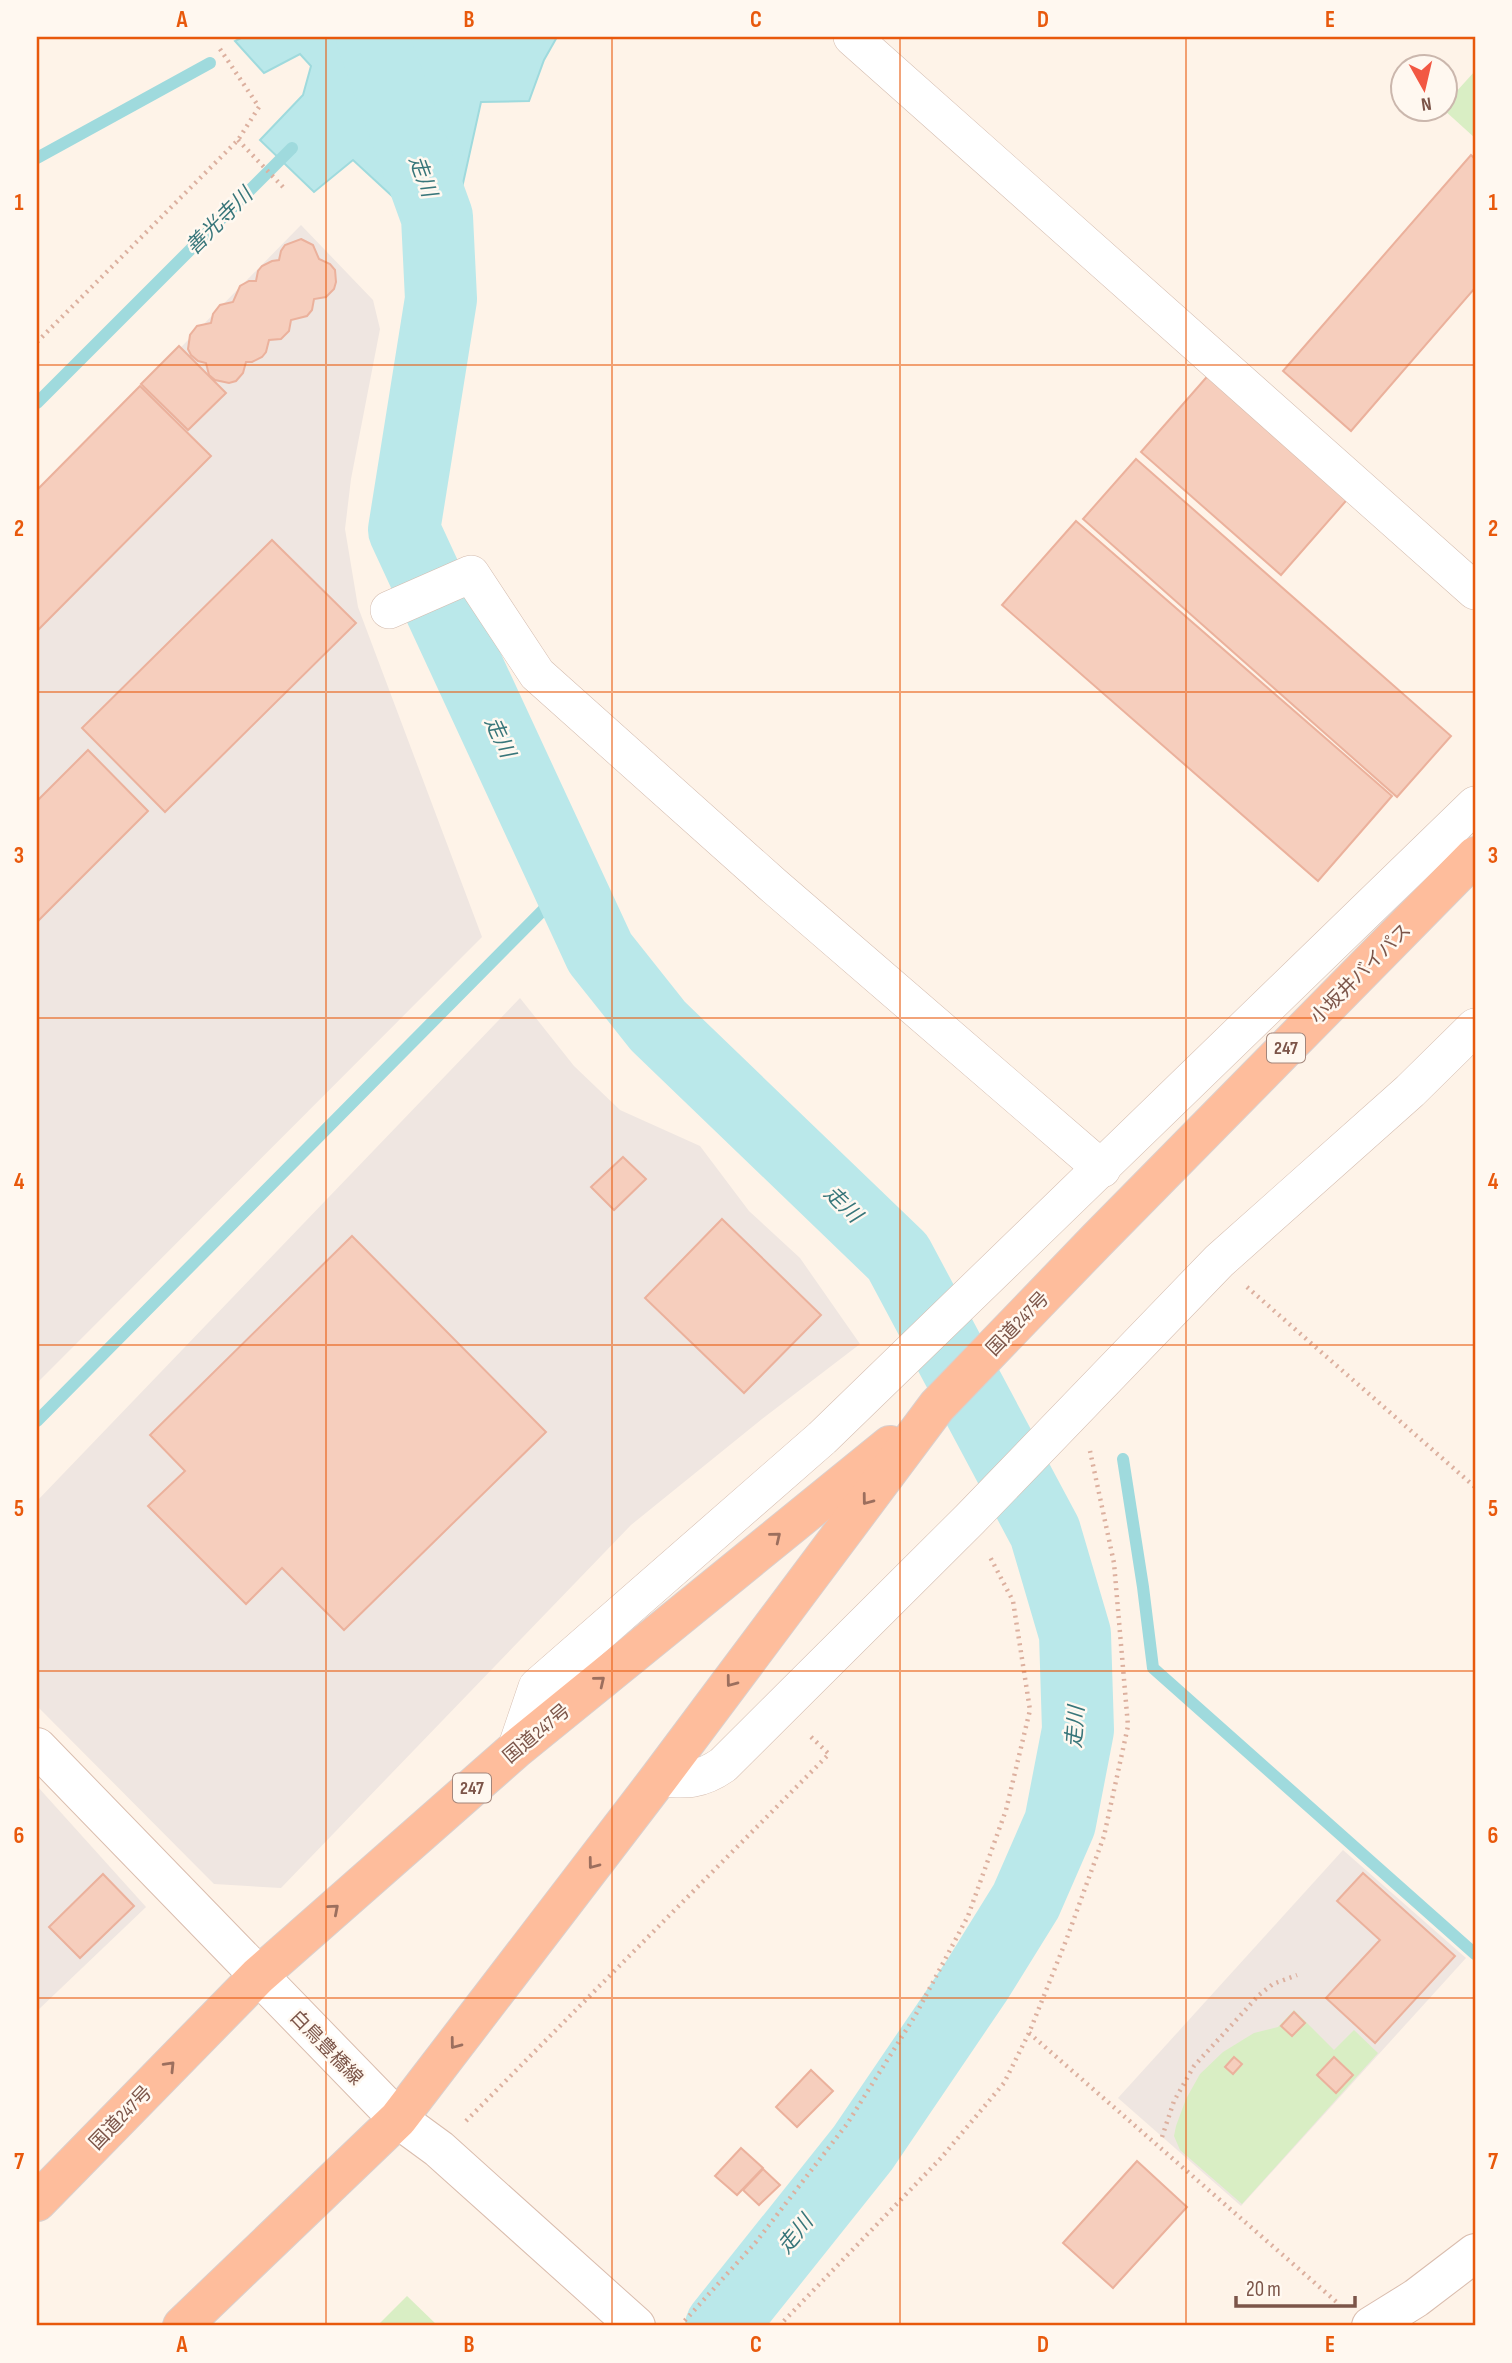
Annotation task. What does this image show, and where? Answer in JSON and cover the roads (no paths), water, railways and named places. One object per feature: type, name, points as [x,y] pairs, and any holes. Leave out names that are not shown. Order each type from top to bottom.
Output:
[{"type":"highway","name":"小坂井バイパス","points":[[1097,1240],[1475,856]]},
{"type":"highway","name":"国道247号","points":[[37,2202],[258,1976],[516,1749],[937,1406],[1097,1240]]},
{"type":"highway","name":"国道247号","points":[[182,2326],[398,2119],[659,1778],[937,1406]]},
{"type":"main road","name":"白鳥豊橋線","points":[[37,1747],[398,2119],[439,2149],[636,2326]]},
{"type":"main road","points":[[1357,2317],[1416,2298],[1475,2253]]},
{"type":"street","points":[[852,37],[1475,591]]},
{"type":"street","points":[[389,610],[471,574],[537,674],[773,885],[1102,1169]]},
{"type":"street","points":[[516,1749],[537,1687],[822,1438],[1475,805]]},
{"type":"street","points":[[659,1778],[690,1780],[709,1775],[723,1765],[970,1519],[1219,1261],[1410,1091],[1475,1027]]},
{"type":"water","points":[[243,37],[557,37],[544,60],[529,101],[481,102],[452,233],[431,232],[353,160],[314,192],[260,140],[303,95],[311,66],[300,54],[264,73],[235,41]]},
{"type":"waterway","name":"走川","points":[[372,37],[437,217],[441,299],[404,530],[600,953],[658,1026],[898,1257],[1045,1532],[1075,1634],[1078,1730],[1060,1823],[1026,1901],[977,1980],[863,2148],[721,2326]]},
{"type":"waterway","points":[[37,158],[210,63]]},
{"type":"waterway","name":"善光寺川","points":[[37,403],[292,148]]},
{"type":"waterway","points":[[37,1421],[568,885]]},
{"type":"waterway","points":[[1123,1459],[1153,1668],[1475,1954]]}]
